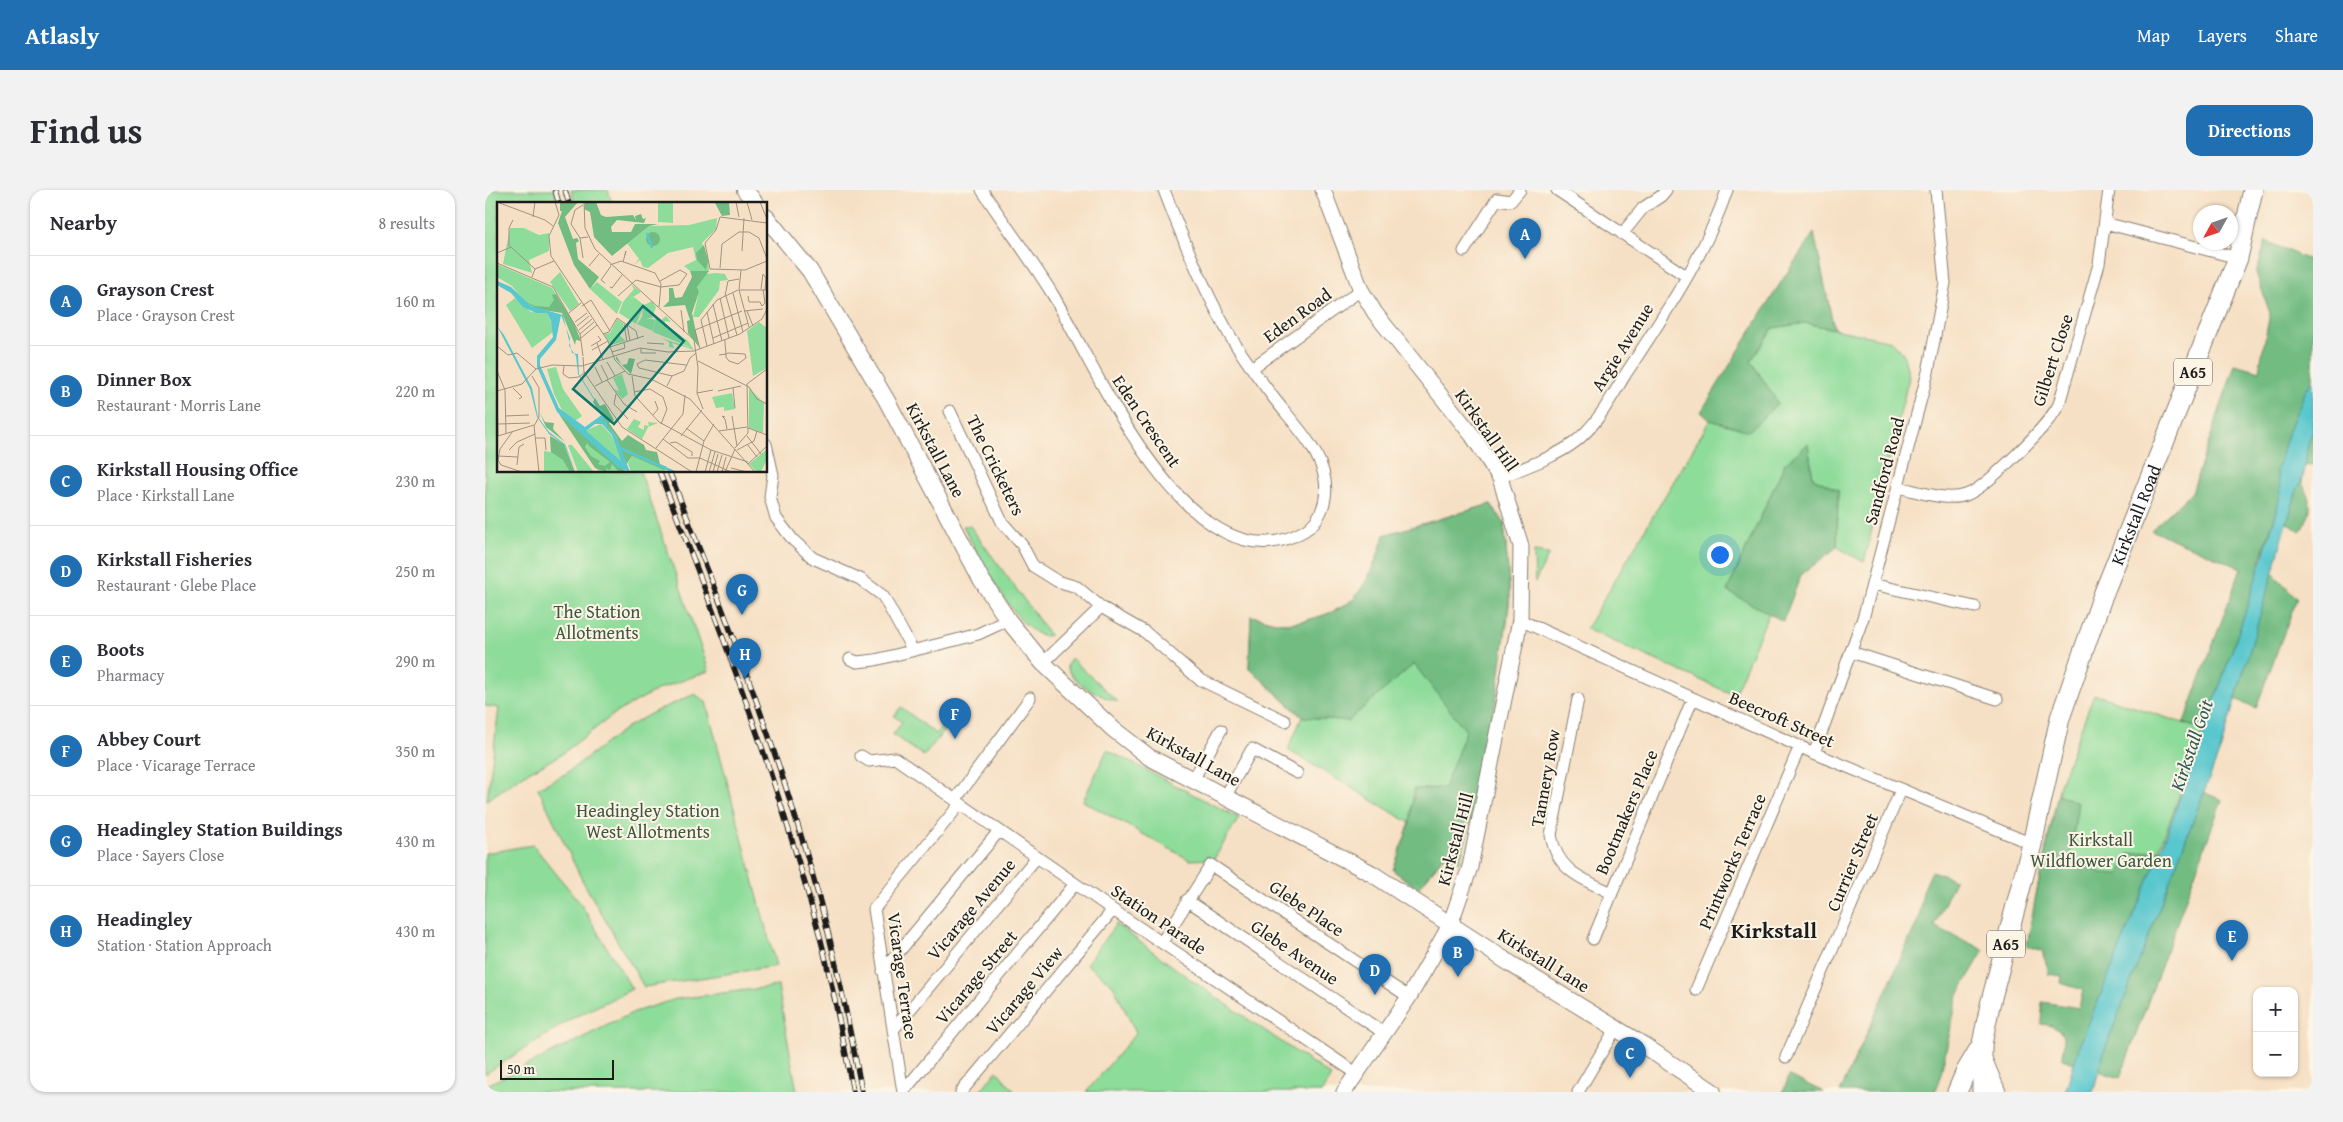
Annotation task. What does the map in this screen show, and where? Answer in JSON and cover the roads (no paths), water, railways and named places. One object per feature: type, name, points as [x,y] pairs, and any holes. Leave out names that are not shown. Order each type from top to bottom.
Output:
[{"type":"main road","points":[[745,190],[754,202]]},
{"type":"main road","name":"Kirkstall Road","points":[[2032,844],[2060,718],[2103,596],[2238,258],[2253,190]]},
{"type":"main road","name":"Kirkstall Lane","points":[[767,217],[815,279],[887,401],[981,579],[1008,620],[1043,663],[1113,729],[1149,757],[1371,873],[1450,925],[1616,1028],[1713,1092]]},
{"type":"main road","name":"A65","points":[[1982,1092],[1983,1051],[2002,957],[2032,844]]},
{"type":"main road","name":"A65","points":[[1957,1092],[1965,1071],[1983,1051]]},
{"type":"street","name":"Eden Crescent","points":[[982,190],[1052,294],[1112,404],[1157,472],[1209,522],[1239,538],[1254,543],[1268,543],[1291,538],[1306,530],[1316,521],[1323,507],[1325,481],[1321,464],[1309,443],[1252,368],[1230,335],[1194,267],[1164,190]]},
{"type":"street","name":"Kirkstall Hill","points":[[1323,190],[1361,290],[1375,313],[1472,435],[1500,478],[1521,546],[1520,620],[1470,867],[1450,925],[1409,997],[1344,1092]]},
{"type":"street","points":[[1464,251],[1497,199],[1511,201],[1520,190]]},
{"type":"street","points":[[1557,190],[1686,276]]},
{"type":"street","points":[[1622,234],[1643,208],[1661,196],[1665,190]]},
{"type":"street","name":"Argie Avenue","points":[[1500,478],[1548,457],[1575,442],[1596,420],[1686,276],[1717,220],[1727,190]]},
{"type":"street","name":"Sandford Road","points":[[1814,753],[1851,652],[1872,584],[1928,372],[1945,283],[1936,190]]},
{"type":"street","name":"Gilbert Close","points":[[1898,487],[1950,497],[1966,495],[1984,483],[2051,419],[2059,404],[2099,264],[2109,190]]},
{"type":"street","points":[[2105,223],[2238,258]]},
{"type":"street","name":"Eden Road","points":[[1252,368],[1361,290]]},
{"type":"street","name":"The Cricketers","points":[[950,411],[1002,522],[1022,545],[1033,566],[1057,582],[1077,587],[1101,607],[1145,632],[1199,679],[1285,721]]},
{"type":"street","points":[[767,448],[773,475],[770,497],[776,518],[793,540],[813,558],[860,580],[883,596],[912,649]]},
{"type":"street","points":[[1872,584],[1975,607]]},
{"type":"street","points":[[1043,663],[1101,607]]},
{"type":"street","points":[[850,659],[857,662],[875,660],[912,649],[978,634],[1008,620]]},
{"type":"street","name":"Beecroft Street","points":[[1520,620],[1814,753],[2032,844]]},
{"type":"street","points":[[1851,652],[1997,700]]},
{"type":"street","name":"Vicarage Terrace","points":[[903,1092],[874,909],[958,802],[1030,698]]},
{"type":"street","name":"Bootmakers Place","points":[[1593,939],[1693,698]]},
{"type":"street","name":"Tannery Row","points":[[1578,699],[1551,835],[1553,846],[1565,867],[1579,877],[1612,893]]},
{"type":"street","points":[[1193,780],[1221,730]]},
{"type":"street","name":"Printworks Terrace","points":[[1696,990],[1800,746]]},
{"type":"street","points":[[1225,797],[1252,749],[1297,773]]},
{"type":"street","name":"Station Parade","points":[[861,756],[869,761],[895,758],[1113,910],[1356,1073]]},
{"type":"street","name":"Currier Street","points":[[1786,1057],[1901,790]]},
{"type":"street","points":[[883,971],[999,831]]},
{"type":"street","name":"Vicarage Avenue","points":[[893,1030],[1037,857]]},
{"type":"street","name":"Glebe Place","points":[[1187,900],[1211,865],[1409,997]]},
{"type":"street","name":"Vicarage Street","points":[[903,1092],[1075,884]]},
{"type":"street","points":[[1162,942],[1187,900]]},
{"type":"street","name":"Glebe Avenue","points":[[1187,900],[1384,1033]]},
{"type":"street","name":"Vicarage View","points":[[961,1092],[1113,910]]},
{"type":"street","points":[[1578,1092],[1616,1028]]},
{"type":"street","points":[[1983,1051],[1998,1092]]},
{"type":"street","points":[[1962,1092],[1965,1071]]},
{"type":"water","points":[[2313,379],[2313,430],[2308,445],[2303,476],[2297,490],[2221,748],[2104,1052],[2093,1092],[2065,1092],[2080,1044],[2160,852],[2246,610],[2276,514],[2281,488],[2277,471],[2289,430],[2306,390]]},
{"type":"railway","points":[[555,190],[558,202]]},
{"type":"railway","points":[[565,190],[568,202]]},
{"type":"railway","points":[[659,472],[725,642],[784,816],[824,953],[853,1092]]},
{"type":"railway","points":[[669,472],[757,701],[796,818],[834,956],[862,1092]]},
{"type":"place","name":"Grayson Crest","points":[[1525,259]]},
{"type":"place","name":"Headingley Station Buildings","points":[[742,615]]},
{"type":"place","name":"Headingley","points":[[745,679]]},
{"type":"place","name":"Abbey Court","points":[[955,739]]},
{"type":"place","name":"Boots","points":[[2232,961]]},
{"type":"place","name":"Dinner Box","points":[[1458,977]]},
{"type":"place","name":"Kirkstall Fisheries","points":[[1375,995]]},
{"type":"place","name":"Kirkstall Housing Office","points":[[1630,1078]]},
{"type":"district","name":"Kirkstall","points":[[1774,930]]},
{"type":"park label","name":"The Station Allotments","points":[[597,621]]},
{"type":"park label","name":"Headingley Station West Allotments","points":[[648,820]]},
{"type":"park label","name":"Kirkstall Wildflower Garden","points":[[2101,850]]},
{"type":"water label","name":"Kirkstall Goit","points":[[2191,745]]}]
